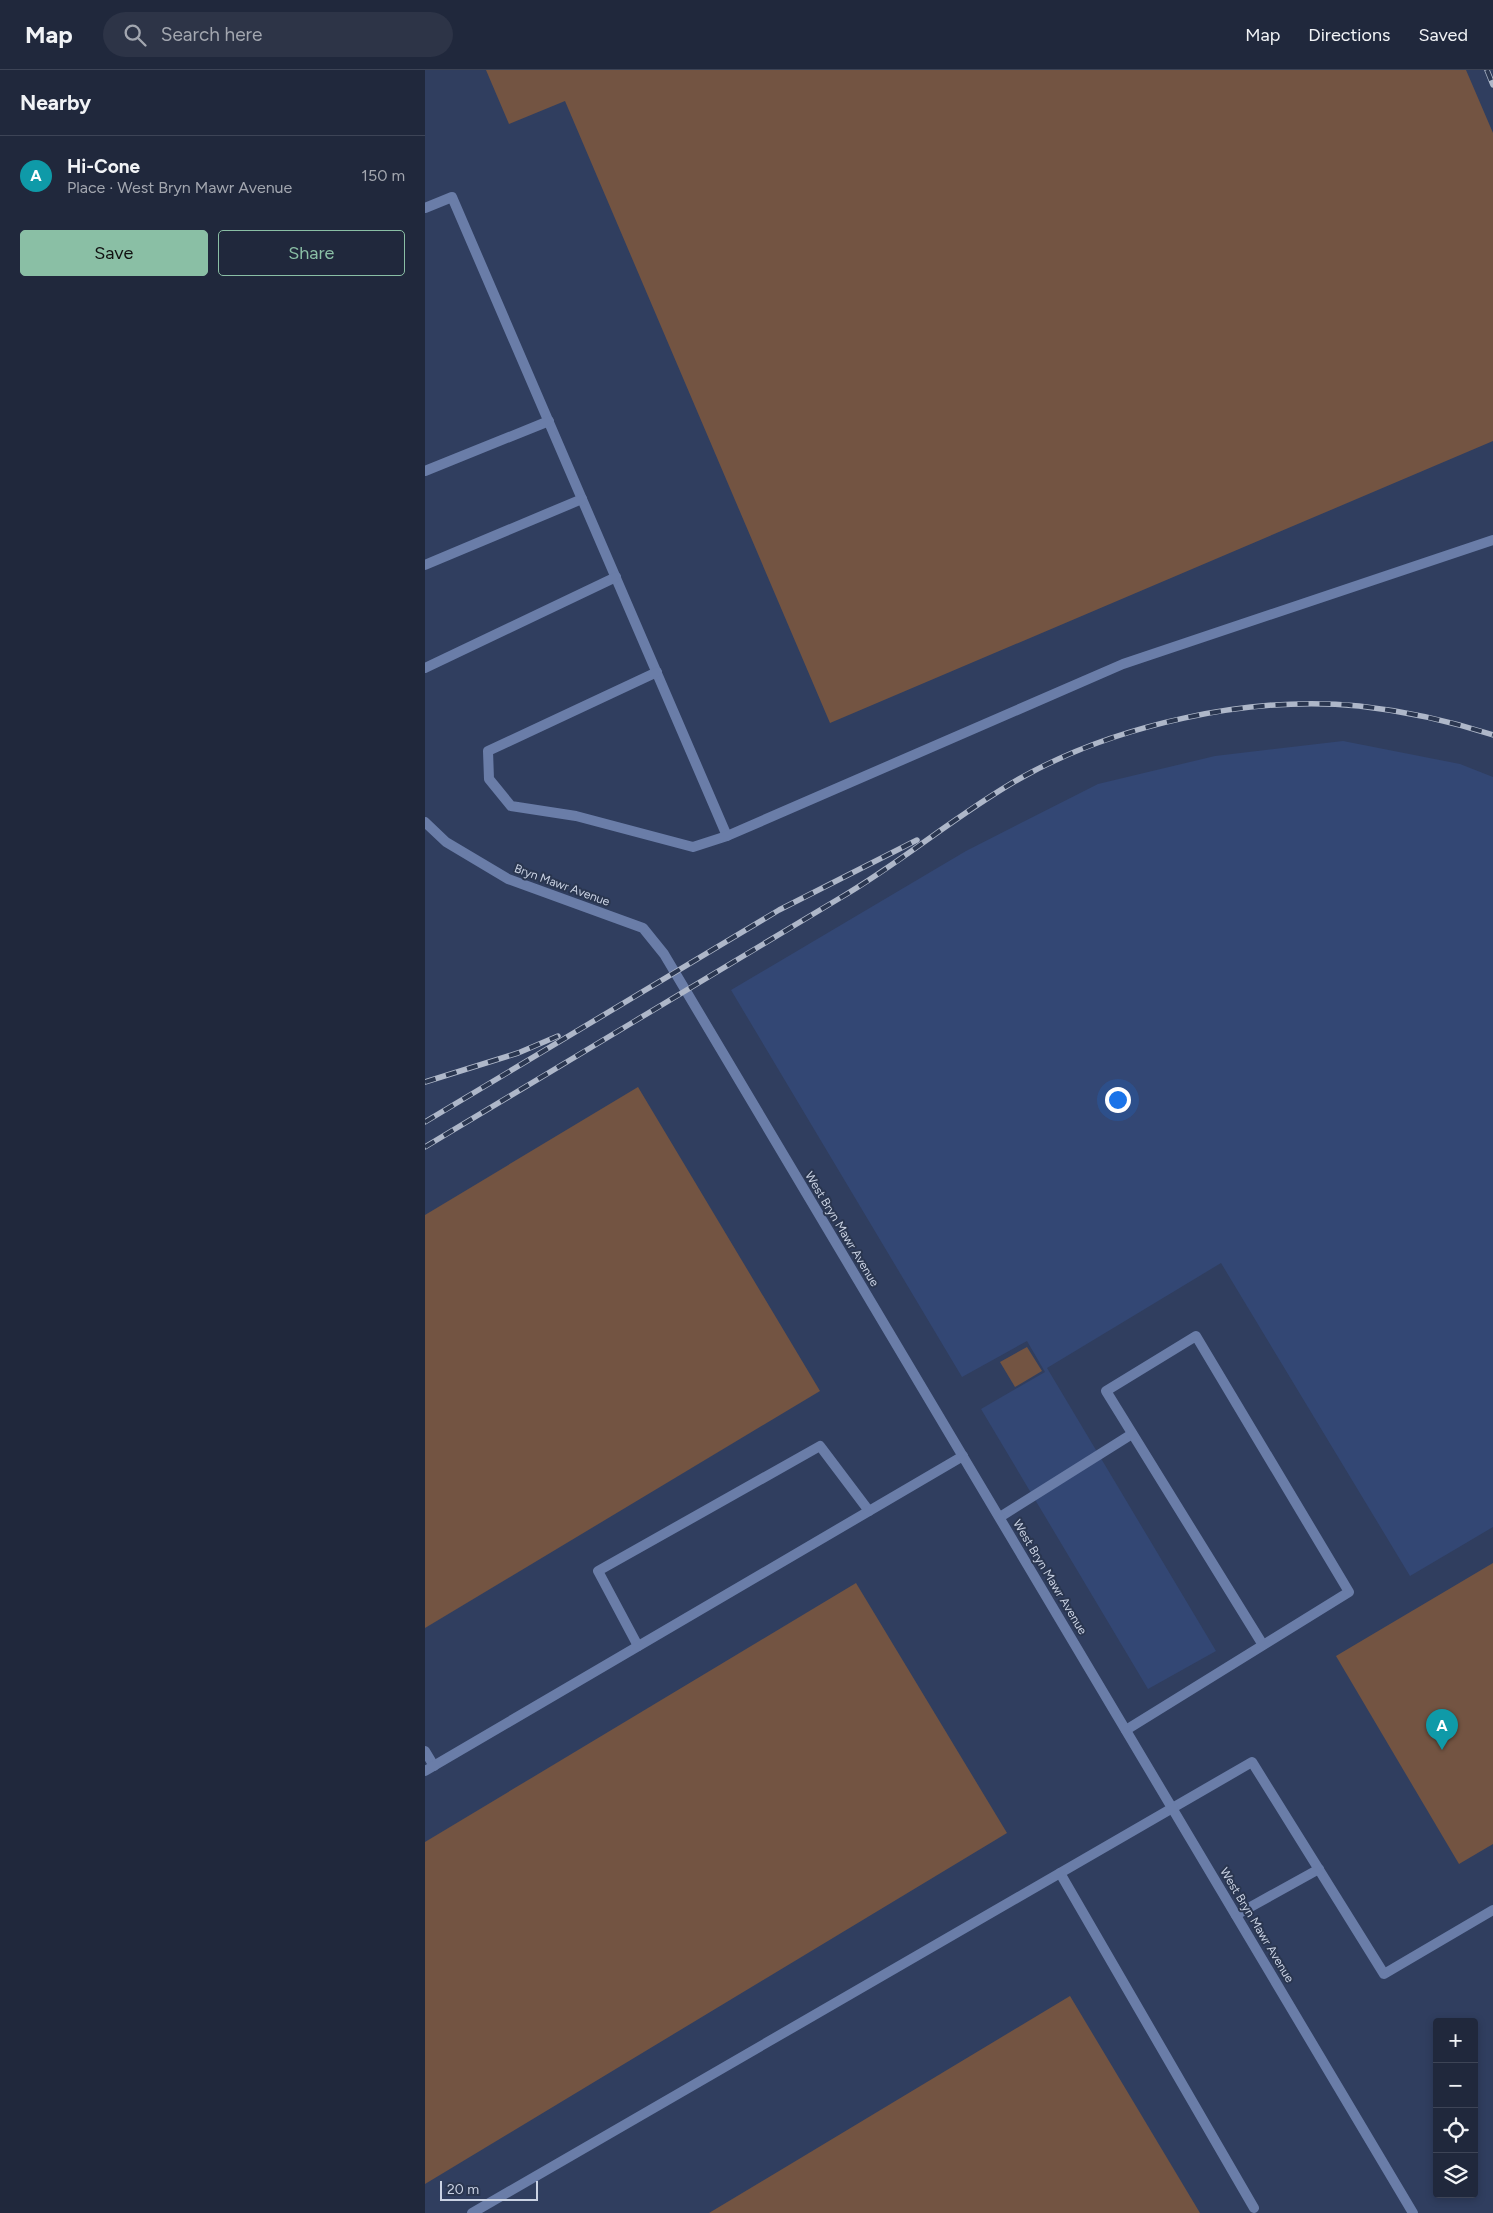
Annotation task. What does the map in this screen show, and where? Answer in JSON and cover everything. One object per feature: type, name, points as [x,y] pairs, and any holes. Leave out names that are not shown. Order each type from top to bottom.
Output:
[{"type":"street","points":[[425,208],[452,197],[727,836]]},
{"type":"street","points":[[425,471],[549,421]]},
{"type":"street","points":[[425,565],[582,499]]},
{"type":"street","points":[[657,672],[488,751],[489,779],[511,806],[576,816],[693,848],[727,836],[1123,664],[1493,540]]},
{"type":"street","points":[[425,668],[616,578]]},
{"type":"street","name":"Bryn Mawr Avenue","points":[[425,822],[446,842],[508,880],[643,928],[664,954]]},
{"type":"street","name":"West Bryn Mawr Avenue","points":[[664,954],[1413,2213]]},
{"type":"street","points":[[1126,1730],[1349,1592],[1196,1336],[1106,1391],[1263,1645]]},
{"type":"street","points":[[999,1517],[1132,1434]]},
{"type":"street","points":[[638,1646],[598,1571],[820,1446],[869,1511]]},
{"type":"street","points":[[425,1751],[429,1769],[963,1456]]},
{"type":"street","points":[[472,2213],[1252,1762],[1384,1974],[1493,1910]]},
{"type":"street","points":[[1236,1915],[1319,1869]]},
{"type":"street","points":[[1060,1874],[1254,2208]]},
{"type":"shaded area","points":[[425,70],[1493,70],[1493,2213],[425,2213]]},
{"type":"shaded area","points":[[1343,741],[1460,764],[1493,777],[1493,1527],[1410,1576],[1221,1263],[1047,1368],[1216,1651],[1148,1689],[981,1409],[1045,1372],[1027,1341],[962,1377],[731,990],[966,851],[1098,784],[1215,756]]},
{"type":"building","points":[[486,70],[1466,70],[1493,133],[1493,441],[830,723],[565,101],[509,124]]},
{"type":"building","points":[[638,1087],[820,1391],[425,1628],[425,1215]]},
{"type":"building","points":[[1027,1347],[1042,1371],[1015,1387],[1000,1362]]},
{"type":"building","points":[[1493,1563],[1493,1844],[1459,1864],[1336,1656]]},
{"type":"building","points":[[856,1583],[1007,1833],[425,2184],[425,1842]]},
{"type":"building","points":[[1070,1996],[1200,2213],[709,2213]]},
{"type":"railway","points":[[1487,70],[1493,85]]},
{"type":"railway","points":[[425,1147],[863,884],[973,808],[1019,779],[1056,760],[1097,743],[1140,729],[1184,718],[1229,710],[1273,705],[1317,704],[1376,708],[1427,717],[1493,735]]},
{"type":"railway","points":[[425,1122],[779,910],[917,840]]},
{"type":"railway","points":[[425,1082],[518,1053],[558,1036]]},
{"type":"place","name":"Hi-Cone","points":[[1442,1750]]}]
